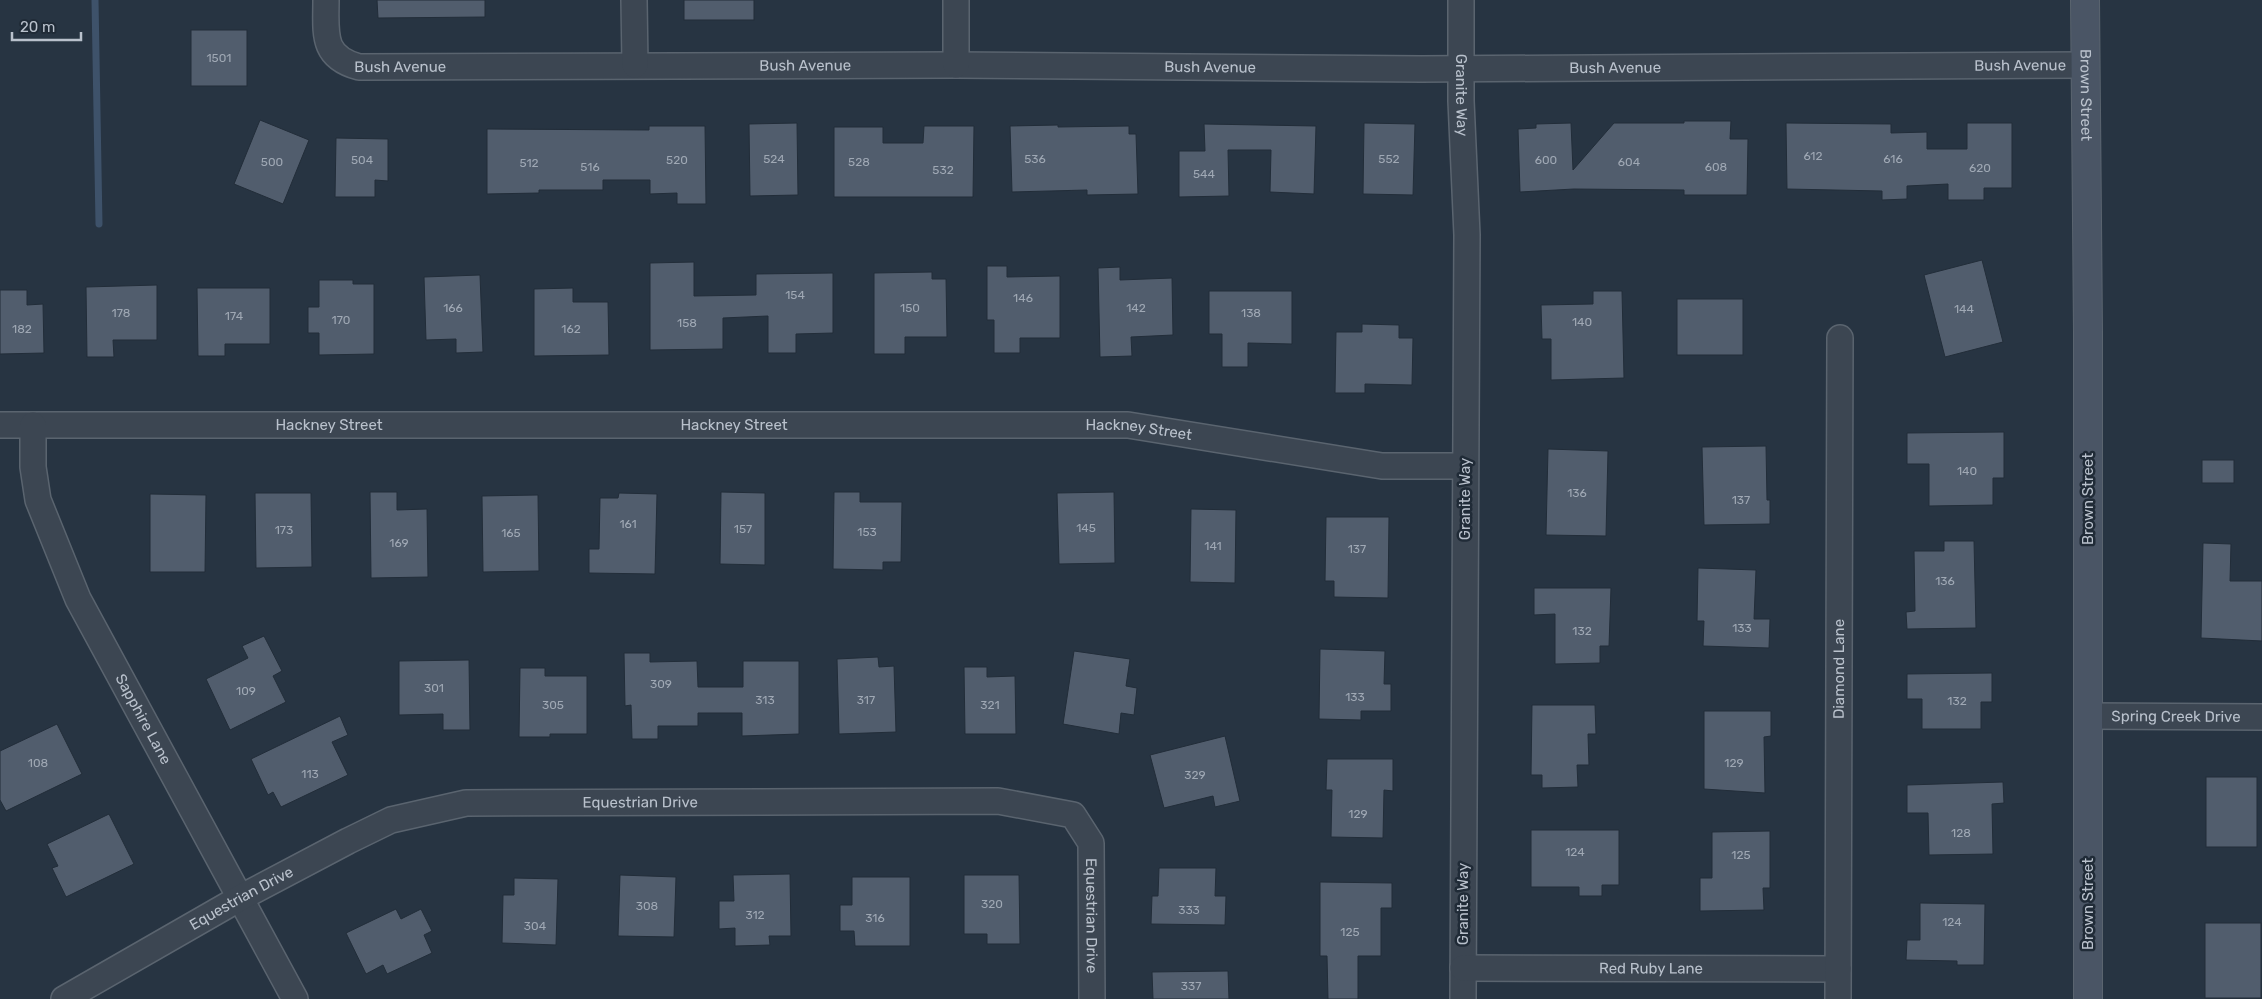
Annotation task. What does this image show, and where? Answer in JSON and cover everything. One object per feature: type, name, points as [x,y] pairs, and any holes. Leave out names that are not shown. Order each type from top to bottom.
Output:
[{"type":"main road","name":"Brown Street","points":[[2085,0],[2088,999]]},
{"type":"street","name":"Bush Avenue","points":[[326,0],[326,36],[329,48],[338,59],[359,67],[956,64],[1461,68],[2085,64]]},
{"type":"street","points":[[634,0],[634,65]]},
{"type":"street","points":[[956,0],[956,64]]},
{"type":"street","name":"Granite Way","points":[[1460,0],[1467,235],[1463,999]]},
{"type":"street","name":"Diamond Lane","points":[[1838,999],[1840,338]]},
{"type":"street","name":"Hackney Street","points":[[0,425],[1128,425],[1382,466],[1465,466]]},
{"type":"street","name":"Sapphire Lane","points":[[33,425],[33,467],[38,500],[78,599],[295,999]]},
{"type":"street","name":"Spring Creek Drive","points":[[2088,716],[2262,717]]},
{"type":"street","name":"Equestrian Drive","points":[[64,999],[240,898],[391,820],[466,803],[998,801],[1073,815],[1091,843],[1092,999]]},
{"type":"street","name":"Red Ruby Lane","points":[[1463,968],[1838,969]]},
{"type":"building","points":[[377,0],[485,0],[485,17],[378,18]]},
{"type":"building","points":[[684,0],[754,0],[754,20],[684,20]]},
{"type":"building","points":[[191,30],[247,30],[247,86],[191,86]]},
{"type":"building","points":[[260,120],[309,140],[283,204],[234,184]]},
{"type":"building","points":[[1684,121],[1731,121],[1730,139],[1748,139],[1747,195],[1684,195],[1684,190],[1574,189],[1520,192],[1518,129],[1536,128],[1536,124],[1571,123],[1573,170],[1614,123],[1684,123]]},
{"type":"building","points":[[797,123],[798,195],[750,196],[749,124]]},
{"type":"building","points":[[1364,123],[1415,124],[1413,195],[1363,194]]},
{"type":"building","points":[[1786,123],[1891,124],[1891,133],[1927,132],[1927,149],[1967,149],[1967,123],[2012,123],[2012,188],[1984,188],[1984,200],[1948,200],[1948,184],[1907,186],[1907,199],[1882,200],[1882,191],[1787,189]]},
{"type":"building","points":[[1204,124],[1316,126],[1314,194],[1270,192],[1271,150],[1228,150],[1229,196],[1179,197],[1179,151],[1205,151]]},
{"type":"building","points":[[1058,125],[1058,127],[1129,126],[1129,134],[1136,134],[1138,194],[1087,195],[1087,190],[1012,192],[1010,126]]},
{"type":"building","points":[[649,126],[705,126],[706,204],[677,204],[677,193],[650,194],[650,180],[603,180],[603,190],[539,190],[539,193],[487,194],[487,129],[649,130]]},
{"type":"building","points":[[924,126],[974,126],[973,197],[834,197],[834,127],[883,127],[883,143],[923,143]]},
{"type":"building","points":[[336,138],[388,139],[388,181],[375,180],[375,197],[335,197]]},
{"type":"building","points":[[1982,260],[2003,342],[1945,357],[1924,275]]},
{"type":"building","points":[[694,262],[694,296],[756,295],[756,274],[833,273],[833,333],[796,334],[796,353],[768,353],[768,316],[723,318],[723,349],[650,350],[650,263]]},
{"type":"building","points":[[987,266],[1007,266],[1007,277],[1060,276],[1060,338],[1020,338],[1020,353],[994,353],[994,320],[987,320]]},
{"type":"building","points":[[1120,267],[1120,280],[1172,278],[1173,335],[1131,337],[1132,356],[1100,357],[1098,268]]},
{"type":"building","points":[[932,272],[932,279],[946,279],[947,337],[905,337],[905,354],[874,354],[874,273]]},
{"type":"building","points":[[480,275],[483,352],[456,353],[456,339],[426,340],[424,277]]},
{"type":"building","points":[[319,280],[353,280],[353,284],[374,284],[374,354],[319,355],[319,333],[308,333],[308,307],[319,307]]},
{"type":"building","points":[[157,285],[157,340],[113,340],[114,357],[87,357],[86,287]]},
{"type":"building","points":[[197,288],[270,288],[270,344],[225,344],[225,356],[198,356]]},
{"type":"building","points":[[573,288],[573,302],[608,302],[609,355],[534,356],[534,289]]},
{"type":"building","points":[[0,290],[27,290],[27,305],[43,304],[44,353],[0,354]]},
{"type":"building","points":[[1209,291],[1292,291],[1292,344],[1248,343],[1248,367],[1222,367],[1222,334],[1209,334]]},
{"type":"building","points":[[1593,291],[1622,291],[1624,378],[1551,380],[1551,339],[1542,339],[1541,305],[1593,304]]},
{"type":"building","points":[[1677,299],[1743,299],[1743,355],[1677,355]]},
{"type":"building","points":[[1362,324],[1399,325],[1399,338],[1413,338],[1412,385],[1365,384],[1365,393],[1335,393],[1336,332],[1362,332]]},
{"type":"building","points":[[2004,432],[2004,478],[1993,478],[1993,505],[1929,506],[1929,464],[1907,464],[1907,433]]},
{"type":"building","points":[[1766,446],[1767,500],[1770,500],[1770,524],[1704,525],[1702,447]]},
{"type":"building","points":[[1548,449],[1608,451],[1606,536],[1546,535]]},
{"type":"building","points":[[2202,460],[2234,460],[2234,483],[2202,483]]},
{"type":"building","points":[[370,492],[397,492],[397,510],[427,509],[428,577],[371,578]]},
{"type":"building","points":[[721,492],[765,493],[765,565],[720,564]]},
{"type":"building","points":[[834,492],[860,492],[860,502],[902,502],[901,562],[883,562],[883,570],[833,569]]},
{"type":"building","points":[[1114,492],[1115,563],[1059,564],[1057,493]]},
{"type":"building","points":[[255,493],[311,493],[312,567],[256,568]]},
{"type":"building","points":[[619,493],[657,494],[655,574],[589,573],[589,549],[599,549],[600,498],[618,498]]},
{"type":"building","points":[[150,494],[206,495],[205,572],[150,572]]},
{"type":"building","points":[[538,495],[539,571],[483,572],[482,496]]},
{"type":"building","points":[[1191,509],[1236,510],[1235,583],[1190,582]]},
{"type":"building","points":[[1326,517],[1389,517],[1388,598],[1334,597],[1334,581],[1325,581]]},
{"type":"building","points":[[1944,541],[1974,541],[1976,628],[1907,629],[1906,612],[1915,611],[1914,551],[1944,551]]},
{"type":"building","points":[[2203,543],[2231,544],[2230,581],[2262,581],[2262,641],[2201,638]]},
{"type":"building","points":[[1698,568],[1756,570],[1754,619],[1770,619],[1769,648],[1703,646],[1704,621],[1697,621]]},
{"type":"building","points":[[1534,588],[1611,588],[1609,646],[1600,646],[1600,663],[1555,664],[1555,614],[1534,615]]},
{"type":"building","points":[[264,636],[282,671],[273,676],[286,702],[230,730],[206,679],[248,658],[242,646]]},
{"type":"building","points":[[1320,649],[1385,651],[1384,684],[1391,684],[1391,711],[1361,711],[1361,720],[1319,719]]},
{"type":"building","points":[[1074,651],[1130,659],[1126,686],[1137,688],[1134,715],[1121,713],[1119,734],[1063,724]]},
{"type":"building","points":[[624,653],[650,653],[650,662],[697,661],[698,687],[743,687],[743,661],[799,661],[799,734],[742,736],[742,713],[698,713],[698,726],[658,726],[658,739],[632,739],[631,705],[625,706]]},
{"type":"building","points":[[878,657],[879,667],[894,666],[896,732],[839,734],[837,659]]},
{"type":"building","points":[[469,660],[470,730],[443,730],[443,714],[399,715],[399,661]]},
{"type":"building","points":[[964,667],[987,667],[987,677],[1015,676],[1016,734],[965,734]]},
{"type":"building","points":[[520,668],[545,668],[545,676],[587,676],[587,734],[550,734],[550,737],[519,737]]},
{"type":"building","points":[[1992,673],[1992,702],[1981,702],[1981,729],[1922,729],[1922,699],[1907,699],[1907,674]]},
{"type":"building","points":[[1532,705],[1595,705],[1596,734],[1588,734],[1589,765],[1577,765],[1578,787],[1542,788],[1542,775],[1531,775]]},
{"type":"building","points":[[1704,711],[1771,711],[1771,736],[1764,737],[1765,793],[1704,789]]},
{"type":"building","points":[[340,716],[348,735],[332,742],[348,775],[281,807],[273,792],[268,795],[251,759]]},
{"type":"building","points":[[57,724],[82,774],[6,811],[0,800],[0,751]]},
{"type":"building","points":[[1225,736],[1240,801],[1215,807],[1213,796],[1164,808],[1150,755]]},
{"type":"building","points":[[1327,759],[1393,759],[1393,791],[1384,790],[1383,838],[1331,837],[1332,790],[1326,790]]},
{"type":"building","points":[[2206,777],[2257,777],[2257,847],[2206,847]]},
{"type":"building","points":[[2003,782],[2004,803],[1992,804],[1993,854],[1929,855],[1928,813],[1907,813],[1907,785]]},
{"type":"building","points":[[109,814],[134,864],[66,897],[52,868],[58,866],[47,844]]},
{"type":"building","points":[[1531,830],[1619,830],[1619,885],[1602,885],[1602,896],[1579,896],[1579,887],[1531,887]]},
{"type":"building","points":[[1770,831],[1770,888],[1763,888],[1764,910],[1700,911],[1700,878],[1712,878],[1712,832]]},
{"type":"building","points":[[1159,868],[1216,868],[1215,896],[1226,896],[1225,925],[1151,924],[1152,896],[1158,896]]},
{"type":"building","points":[[790,874],[791,936],[769,936],[770,945],[735,946],[735,928],[719,929],[719,901],[734,901],[733,875]]},
{"type":"building","points":[[620,875],[676,877],[674,937],[618,936]]},
{"type":"building","points":[[964,875],[1019,875],[1020,944],[987,944],[987,934],[964,934]]},
{"type":"building","points":[[852,877],[910,877],[910,946],[855,946],[854,931],[840,931],[840,905],[852,905]]},
{"type":"building","points":[[514,878],[558,879],[556,945],[502,943],[503,895],[514,895]]},
{"type":"building","points":[[1320,882],[1392,883],[1392,908],[1381,908],[1381,956],[1358,956],[1358,999],[1328,999],[1327,956],[1320,956]]},
{"type":"building","points":[[1920,903],[1985,904],[1984,965],[1957,965],[1957,961],[1906,960],[1907,940],[1920,940]]},
{"type":"building","points":[[396,909],[401,919],[421,909],[432,931],[424,935],[432,953],[387,974],[383,965],[366,974],[346,933]]},
{"type":"building","points":[[2205,923],[2261,923],[2261,998],[2205,998]]},
{"type":"building","points":[[1228,971],[1229,999],[1153,999],[1152,972]]},
{"type":"waterway","points":[[95,0],[99,224]]}]
